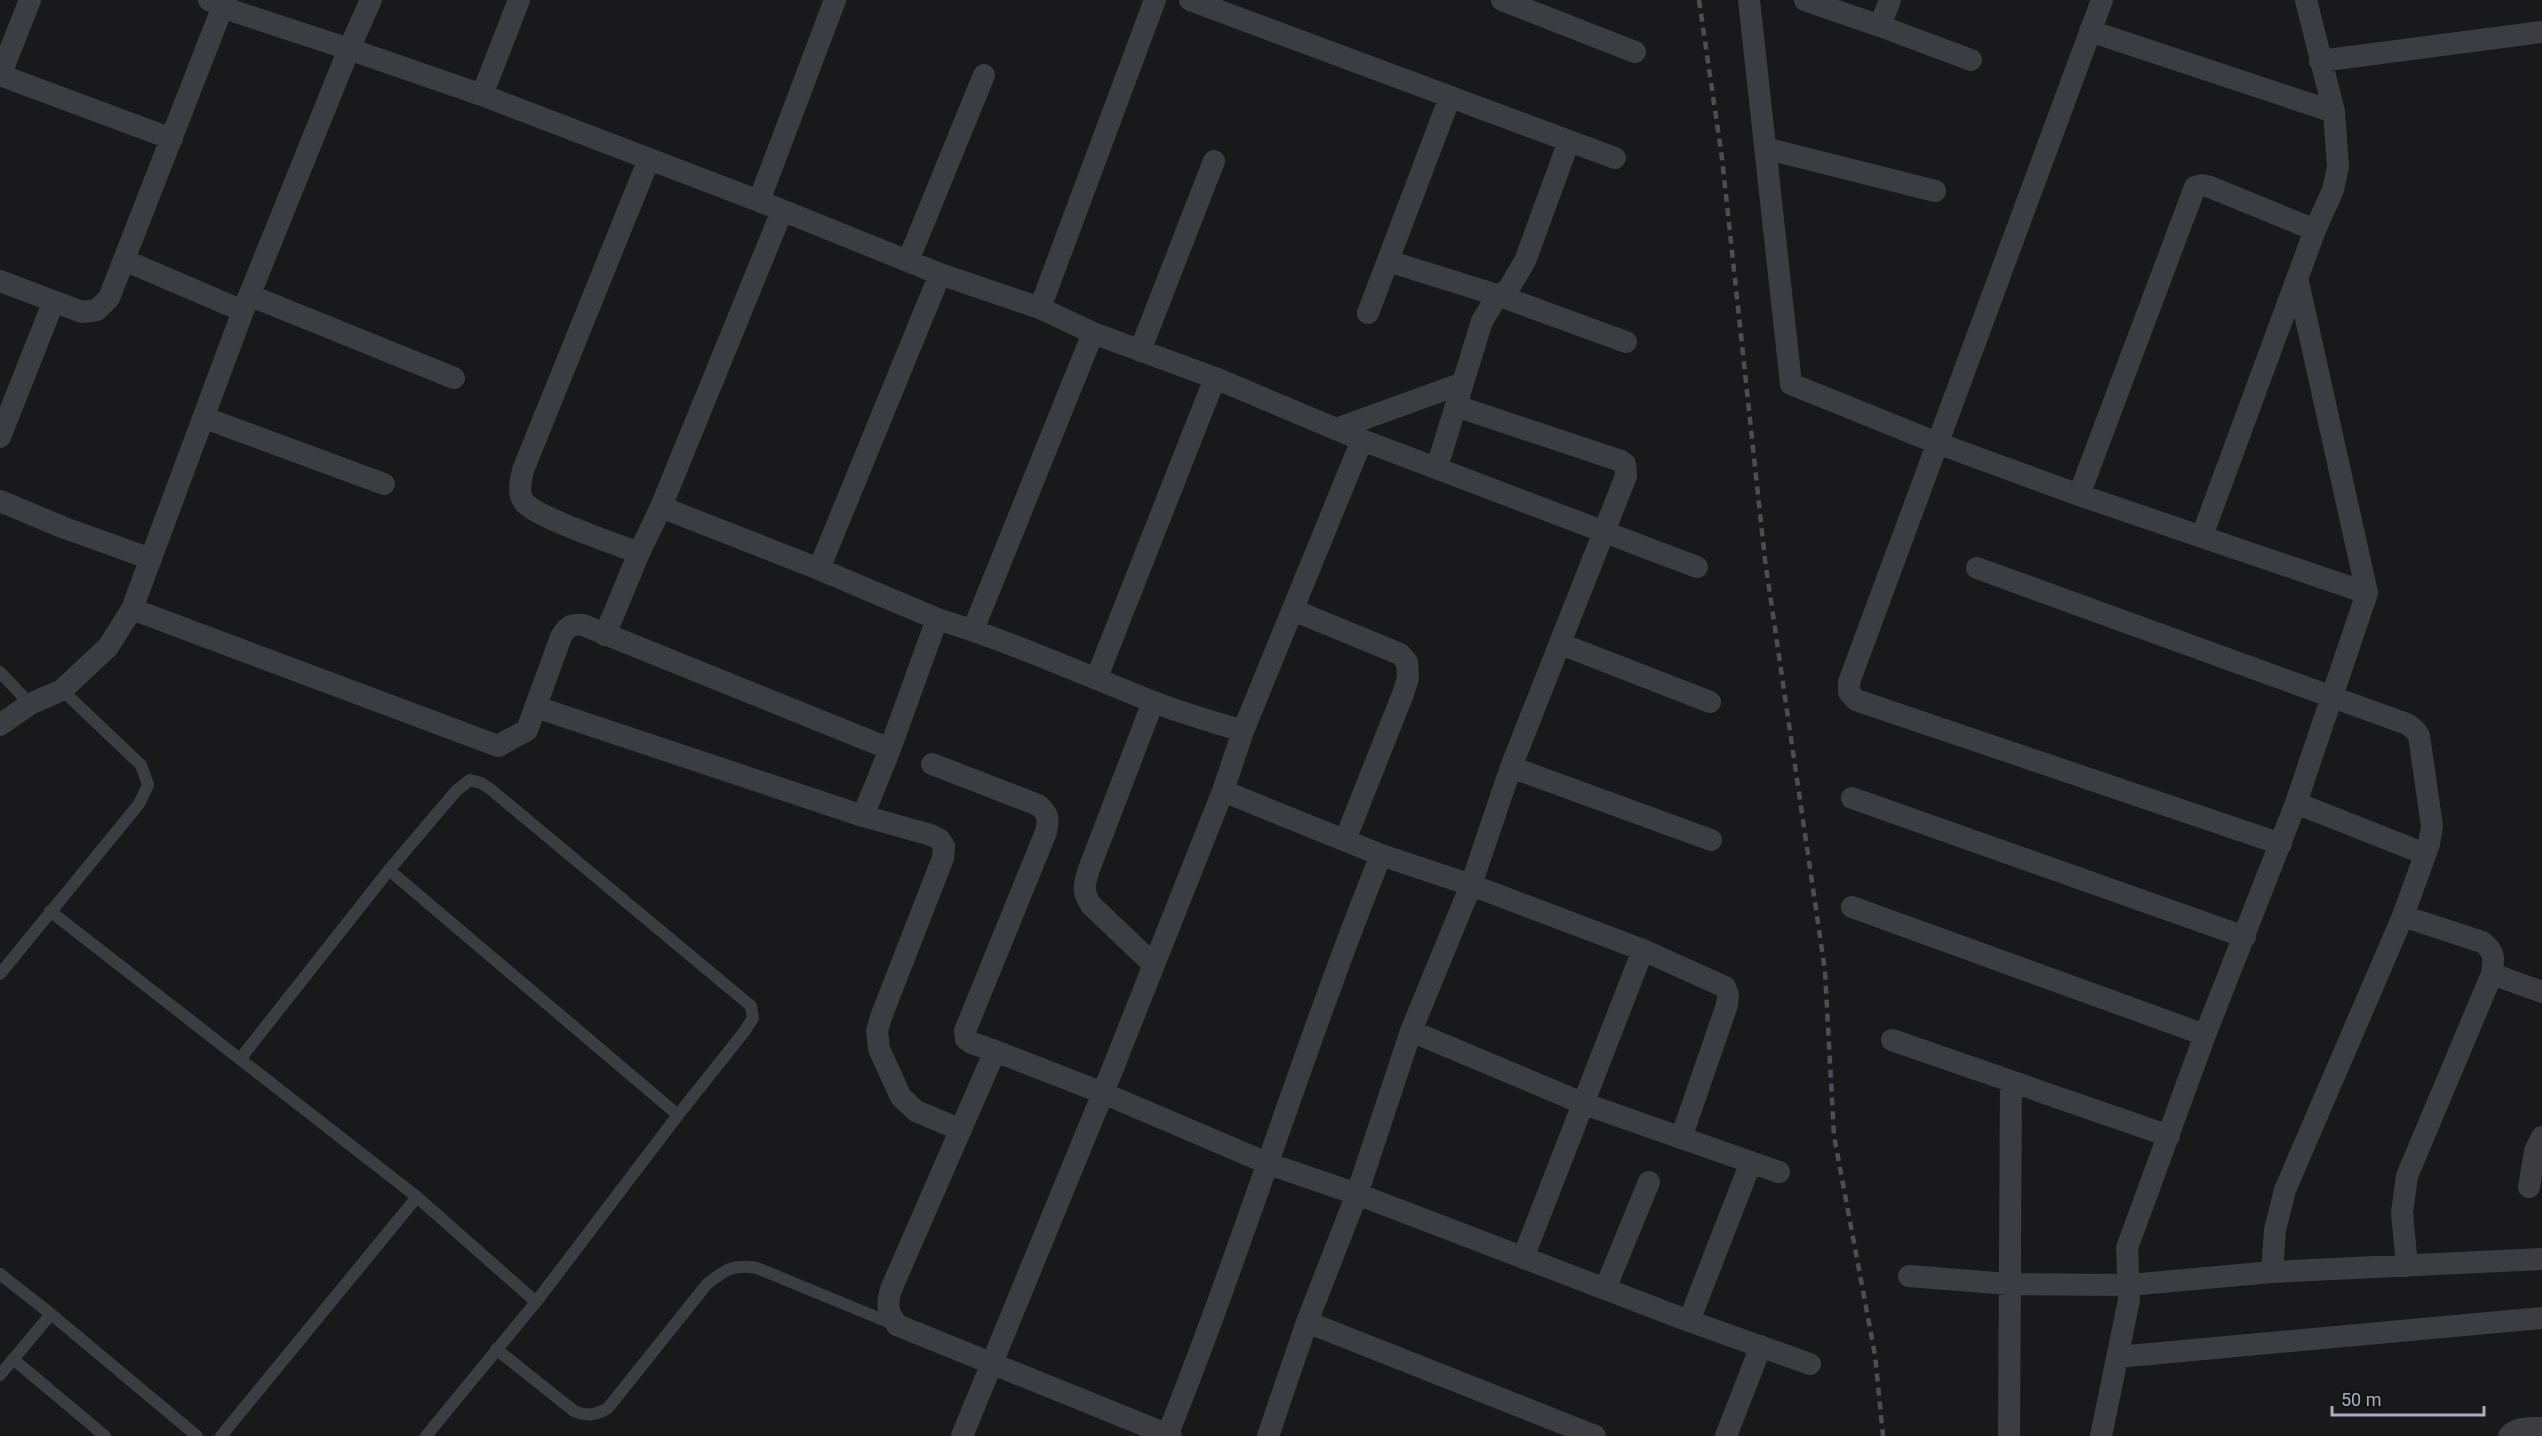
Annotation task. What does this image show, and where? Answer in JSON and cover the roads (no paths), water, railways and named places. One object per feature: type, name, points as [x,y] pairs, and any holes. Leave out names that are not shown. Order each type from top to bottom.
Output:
[{"type":"street","points":[[30,0],[0,75],[172,139]]},
{"type":"street","points":[[0,726],[30,704],[62,690],[108,647],[132,609],[247,304],[349,49],[371,0]]},
{"type":"street","points":[[482,95],[519,0]]},
{"type":"street","points":[[759,201],[835,0]]},
{"type":"street","points":[[1040,308],[1155,0]]},
{"type":"street","points":[[1190,0],[1615,158]]},
{"type":"street","points":[[1502,0],[1635,52]]},
{"type":"street","points":[[1749,0],[1791,384],[1937,443],[2079,495],[2367,593]]},
{"type":"street","points":[[1804,0],[1971,60]]},
{"type":"street","points":[[1881,26],[1890,0]]},
{"type":"street","points":[[2102,0],[1849,682],[1848,692],[1856,700],[2281,844]]},
{"type":"street","points":[[2202,536],[2298,282],[2315,230],[2332,190],[2338,167],[2334,112],[2306,0]]},
{"type":"street","points":[[0,281],[53,303],[82,312],[97,310],[109,298],[227,4],[482,95],[759,201],[940,274],[1040,308],[1093,333],[1215,378],[1362,440],[1697,567]]},
{"type":"street","points":[[2090,31],[2334,112]]},
{"type":"street","points":[[2320,60],[2542,32]]},
{"type":"street","points":[[908,261],[984,75]]},
{"type":"street","points":[[1368,313],[1450,97]]},
{"type":"street","points":[[1437,467],[1482,321],[1486,312],[1518,275],[1525,261],[1569,141]]},
{"type":"street","points":[[1765,148],[1935,191]]},
{"type":"street","points":[[639,553],[538,512],[523,501],[520,487],[524,470],[650,159]]},
{"type":"street","points":[[1140,351],[1214,161]]},
{"type":"street","points":[[2079,495],[2196,187],[2202,185],[2210,187],[2315,230]]},
{"type":"street","points":[[605,635],[661,507],[782,211]]},
{"type":"street","points":[[124,260],[454,378]]},
{"type":"street","points":[[1389,261],[1500,296],[1626,342]]},
{"type":"street","points":[[819,569],[940,274]]},
{"type":"street","points":[[2101,1436],[2129,1300],[2127,1248],[2205,1035],[2246,937],[2281,844],[2367,593],[2298,282]]},
{"type":"street","points":[[0,437],[53,303]]},
{"type":"street","points":[[973,630],[1093,333]]},
{"type":"street","points":[[1097,677],[1215,378]]},
{"type":"street","points":[[1336,429],[1463,384]]},
{"type":"street","points":[[1268,1436],[1307,1322],[1357,1194],[1411,1031],[1471,885],[1511,767],[1626,476],[1625,464],[1456,406]]},
{"type":"street","points":[[205,418],[384,484]]},
{"type":"street","points":[[962,1436],[1103,1093],[1223,790],[1243,731],[1362,440]]},
{"type":"street","points":[[0,501],[62,527],[151,559]]},
{"type":"street","points":[[661,507],[819,569],[936,619],[973,630],[1097,677],[1153,702],[1243,731]]},
{"type":"street","points":[[1977,567],[2407,723],[2419,736],[2432,826],[2425,854],[2403,916],[2285,1190],[2275,1230],[2272,1272]]},
{"type":"street","points":[[132,609],[498,746],[527,730],[561,637],[566,627],[574,624],[583,625],[890,749]]},
{"type":"street","points":[[1293,610],[1400,654],[1407,662],[1408,678],[1403,694],[1345,840]]},
{"type":"street","points":[[863,816],[890,749],[936,619]]},
{"type":"street","points":[[1561,644],[1710,702]]},
{"type":"street","points":[[1153,702],[1089,869],[1084,884],[1084,895],[1091,906],[1154,964]]},
{"type":"street","points":[[536,707],[939,839],[944,846],[942,858],[881,1017],[877,1040],[891,1080],[908,1104],[916,1111],[961,1130]]},
{"type":"street","points":[[932,764],[1038,805],[1047,812],[1048,820],[1046,832],[967,1022],[966,1039],[1103,1093],[1269,1164],[1357,1194],[1689,1322],[1810,1364]]},
{"type":"street","points":[[1511,767],[1711,840]]},
{"type":"street","points":[[1223,790],[1381,855],[1471,885],[1643,950],[1725,987],[1728,995],[1681,1138]]},
{"type":"street","points":[[1852,798],[2246,937]]},
{"type":"street","points":[[2296,803],[2425,854]]},
{"type":"street","points":[[995,1051],[887,1301],[888,1314],[897,1325],[1169,1436],[1269,1164],[1318,1017],[1381,855]]},
{"type":"street","points":[[1852,907],[2205,1035]]},
{"type":"street","points":[[2403,916],[2482,942],[2490,948],[2494,958],[2492,974],[2407,1176],[2402,1213],[2407,1266]]},
{"type":"street","points":[[1523,1258],[1643,950]]},
{"type":"street","points":[[2492,974],[2542,992]]},
{"type":"street","points":[[1411,1031],[1582,1103],[1779,1172]]},
{"type":"street","points":[[1892,1040],[2169,1136]]},
{"type":"street","points":[[2009,1436],[2011,1082]]},
{"type":"street","points":[[2529,1186],[2535,1151],[2542,1137]]},
{"type":"street","points":[[1689,1322],[1751,1162]]},
{"type":"street","points":[[1605,1289],[1648,1182]]},
{"type":"street","points":[[1909,1276],[2009,1284],[2129,1285],[2272,1272],[2542,1259]]},
{"type":"street","points":[[2117,1357],[2542,1318]]},
{"type":"street","points":[[1307,1322],[1595,1436]]},
{"type":"street","points":[[1726,1436],[1761,1346]]},
{"type":"street","points":[[2509,1436],[2521,1429],[2542,1428]]},
{"type":"lane","points":[[0,672],[30,704]]},
{"type":"lane","points":[[0,974],[139,804],[148,785],[141,765],[62,690]]},
{"type":"lane","points":[[240,1059],[389,870],[456,791],[470,780],[481,783],[751,1005],[753,1018],[748,1025],[536,1302],[426,1436]]},
{"type":"lane","points":[[389,870],[678,1115]]},
{"type":"lane","points":[[50,911],[417,1197],[536,1302]]},
{"type":"lane","points":[[221,1436],[417,1197]]},
{"type":"lane","points":[[496,1349],[574,1411],[585,1416],[597,1414],[608,1408],[707,1284],[724,1270],[740,1265],[757,1268],[897,1325]]},
{"type":"lane","points":[[0,1274],[197,1436]]},
{"type":"lane","points":[[0,1375],[51,1314]]},
{"type":"lane","points":[[13,1359],[105,1436]]},
{"type":"railway","points":[[1699,0],[1722,158],[1765,560],[1825,971],[1834,1136],[1875,1355],[1883,1436]]}]
